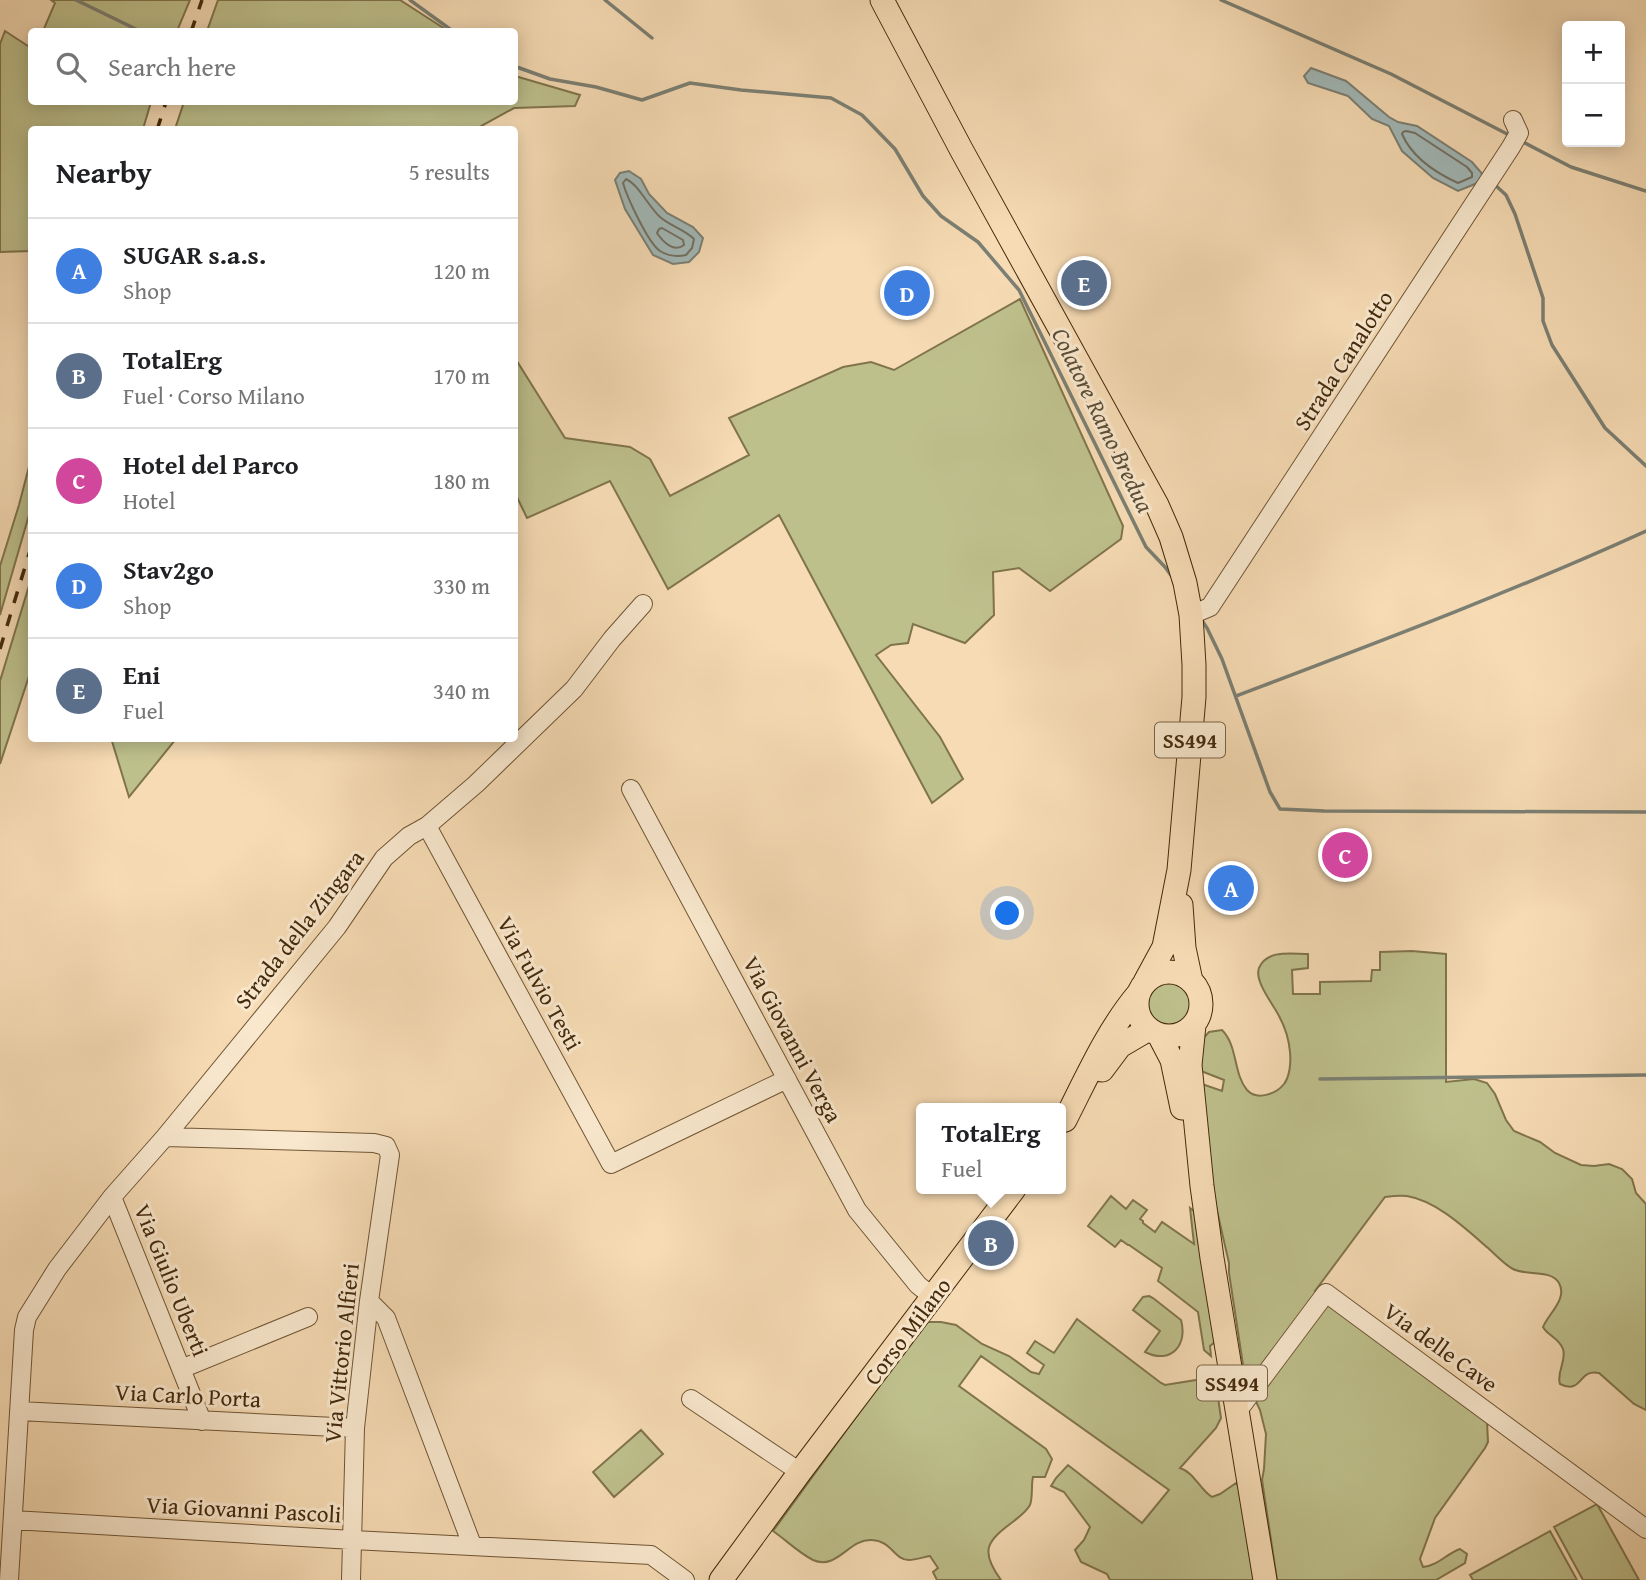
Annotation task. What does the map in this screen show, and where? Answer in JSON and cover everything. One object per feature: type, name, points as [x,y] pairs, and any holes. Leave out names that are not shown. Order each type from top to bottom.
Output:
[{"type":"main road","name":"SS494","points":[[882,0],[1157,505],[1171,537],[1192,608],[1194,697],[1179,870],[1164,947],[1142,988],[1137,1004],[1142,1022],[1154,1032],[1172,1060],[1190,1145],[1202,1186]]},
{"type":"main road","name":"SS494","points":[[1179,870],[1184,948],[1191,981],[1200,994],[1201,1002],[1201,1010],[1194,1025],[1190,1065],[1202,1186],[1265,1580]]},
{"type":"main road","points":[[1066,1117],[1107,1037],[1153,976],[1173,972],[1191,981]]},
{"type":"main road","points":[[1066,1119],[1120,1046],[1154,1032],[1169,1036],[1178,1035],[1194,1025]]},
{"type":"main road","name":"Corso Milano","points":[[721,1580],[1010,1194]]},
{"type":"street","name":"Strada Canalotto","points":[[1192,608],[1210,607],[1515,132]]},
{"type":"street","name":"Strada della Zingara","points":[[19,1411],[27,1317],[57,1269],[112,1197],[337,927],[384,858],[476,784],[574,689],[643,604]]},
{"type":"street","name":"Via Giovanni Verga","points":[[631,789],[857,1210],[918,1285],[933,1297]]},
{"type":"street","name":"Via Fulvio Testi","points":[[426,826],[611,1164],[787,1079]]},
{"type":"street","name":"Via Vittorio Alfieri","points":[[164,1137],[374,1143],[386,1146],[390,1155],[369,1301],[355,1428],[351,1580]]},
{"type":"street","name":"Via Giulio Uberti","points":[[112,1197],[202,1421]]},
{"type":"street","name":"Via delle Cave","points":[[1237,1412],[1326,1293],[1646,1530]]},
{"type":"street","points":[[369,1301],[386,1318],[472,1545]]},
{"type":"street","points":[[181,1369],[307,1317]]},
{"type":"street","points":[[691,1399],[800,1472]]},
{"type":"street","points":[[9,1580],[19,1411]]},
{"type":"street","name":"Via Carlo Porta","points":[[19,1411],[355,1428]]},
{"type":"street","name":"Via Giovanni Pascoli","points":[[13,1520],[652,1555],[685,1580]]},
{"type":"green space","points":[[51,0],[190,0],[178,28],[44,28],[55,3]]},
{"type":"green space","points":[[218,0],[400,0],[443,28],[208,28]]},
{"type":"green space","points":[[5,31],[28,46],[28,105],[150,105],[144,126],[28,126],[28,251],[0,252],[0,44]]},
{"type":"green space","points":[[518,77],[580,95],[575,106],[514,108],[481,126],[176,126],[183,105],[518,105]]},
{"type":"green space","points":[[1020,299],[1123,526],[1121,539],[1050,591],[1019,568],[993,572],[994,615],[965,643],[913,624],[908,643],[891,645],[876,655],[940,737],[963,779],[932,803],[779,515],[668,589],[610,481],[527,518],[518,499],[518,363],[565,438],[630,447],[650,459],[670,496],[749,455],[729,418],[843,367],[871,362],[894,370]]},
{"type":"green space","points":[[28,470],[28,518],[0,615],[0,566]]},
{"type":"green space","points":[[28,589],[28,679],[0,764],[0,681]]},
{"type":"green space","points":[[112,742],[174,742],[129,797]]},
{"type":"green space","points":[[1380,952],[1446,954],[1446,1082],[1474,1079],[1487,1083],[1514,1131],[1581,1165],[1609,1164],[1622,1169],[1632,1179],[1636,1193],[1646,1204],[1646,1410],[1634,1404],[1599,1373],[1587,1374],[1573,1386],[1560,1384],[1563,1349],[1543,1327],[1561,1295],[1559,1283],[1555,1279],[1544,1274],[1513,1269],[1461,1225],[1429,1204],[1407,1196],[1385,1197],[1315,1291],[1487,1421],[1488,1442],[1435,1518],[1420,1559],[1423,1567],[1429,1566],[1460,1549],[1467,1554],[1465,1563],[1436,1580],[1277,1580],[1262,1480],[1266,1434],[1260,1410],[1245,1378],[1229,1263],[1215,1202],[1199,1083],[1222,1091],[1224,1080],[1201,1071],[1198,1044],[1209,1032],[1222,1030],[1231,1044],[1239,1076],[1247,1090],[1261,1096],[1271,1093],[1281,1088],[1286,1081],[1290,1056],[1283,1025],[1259,979],[1259,968],[1263,962],[1274,955],[1308,954],[1308,968],[1292,970],[1293,994],[1320,994],[1320,982],[1371,981],[1372,970],[1380,970]]},
{"type":"green space","points":[[1170,982],[1179,983],[1186,988],[1191,995],[1191,1013],[1186,1020],[1179,1025],[1170,1026],[1161,1025],[1154,1020],[1149,1013],[1148,1004],[1149,995],[1154,988],[1161,983]]},
{"type":"green space","points":[[1111,1196],[1126,1209],[1133,1200],[1147,1210],[1140,1219],[1155,1232],[1162,1222],[1194,1244],[1190,1208],[1194,1211],[1215,1342],[1210,1346],[1211,1356],[1204,1350],[1198,1312],[1158,1281],[1162,1268],[1121,1240],[1115,1247],[1088,1226]]},
{"type":"green space","points":[[1149,1296],[1181,1320],[1183,1329],[1180,1345],[1170,1354],[1163,1356],[1145,1352],[1160,1331],[1133,1310],[1143,1297]]},
{"type":"green space","points":[[1077,1319],[1165,1385],[1215,1377],[1221,1418],[1216,1428],[1180,1468],[1190,1474],[1212,1497],[1236,1483],[1239,1487],[1254,1580],[1110,1580],[1107,1574],[1081,1562],[1075,1550],[1090,1527],[1064,1492],[1051,1486],[1068,1465],[1142,1523],[1169,1490],[981,1356],[959,1386],[1046,1449],[1052,1459],[1045,1477],[1033,1477],[1030,1505],[1021,1516],[997,1534],[989,1547],[990,1561],[1001,1580],[937,1580],[933,1572],[938,1568],[930,1556],[904,1559],[879,1541],[872,1540],[856,1544],[836,1558],[821,1562],[808,1557],[773,1531],[925,1322],[956,1325],[982,1344],[1039,1374],[1044,1365],[1027,1353],[1035,1341],[1054,1353]]},
{"type":"green space","points":[[641,1430],[663,1454],[614,1497],[593,1472]]},
{"type":"green space","points":[[1597,1504],[1639,1580],[1583,1580],[1554,1527]]},
{"type":"green space","points":[[1550,1531],[1577,1580],[1473,1580],[1470,1575]]},
{"type":"water","points":[[1311,68],[1346,81],[1389,117],[1417,126],[1472,162],[1485,177],[1458,191],[1433,178],[1402,151],[1389,126],[1372,119],[1348,96],[1308,83],[1304,76]]},
{"type":"water","points":[[629,171],[641,179],[649,194],[667,213],[693,227],[703,238],[699,252],[689,262],[673,264],[653,255],[625,209],[615,180],[620,173]]},
{"type":"waterway","points":[[76,0],[134,28]]},
{"type":"waterway","name":"Colatore Ramo Bredua","points":[[410,0],[448,28]]},
{"type":"waterway","points":[[605,0],[652,38]]},
{"type":"waterway","points":[[1221,0],[1391,74],[1511,136]]},
{"type":"waterway","name":"Colatore Ramo Bredua","points":[[518,67],[550,79],[596,87],[642,100],[690,83],[831,98],[862,115],[895,149],[923,196],[941,216],[978,242],[1019,290],[1146,547],[1173,578]]},
{"type":"waterway","points":[[1521,141],[1571,167],[1646,191]]},
{"type":"waterway","name":"Colatore Ramo Bredua","points":[[1494,184],[1506,195],[1515,214],[1543,298],[1543,321],[1552,345],[1605,428],[1646,466]]},
{"type":"waterway","name":"Colatore Ramo Bredua","points":[[1236,696],[1494,596],[1646,531]]},
{"type":"waterway","points":[[1201,619],[1222,659],[1270,792],[1280,809],[1646,812]]},
{"type":"waterway","points":[[1320,1079],[1646,1075]]},
{"type":"railway","points":[[192,28],[202,0]]},
{"type":"railway","points":[[158,126],[165,105]]},
{"type":"railway","points":[[0,649],[28,557]]},
{"type":"place","name":"Eni","points":[[1084,283]]},
{"type":"place","name":"Stav2go","points":[[907,293]]},
{"type":"place","name":"Hotel del Parco","points":[[1345,855]]},
{"type":"place","name":"SUGAR s.a.s.","points":[[1231,888]]},
{"type":"place","name":"TotalErg","points":[[991,1243]]}]
